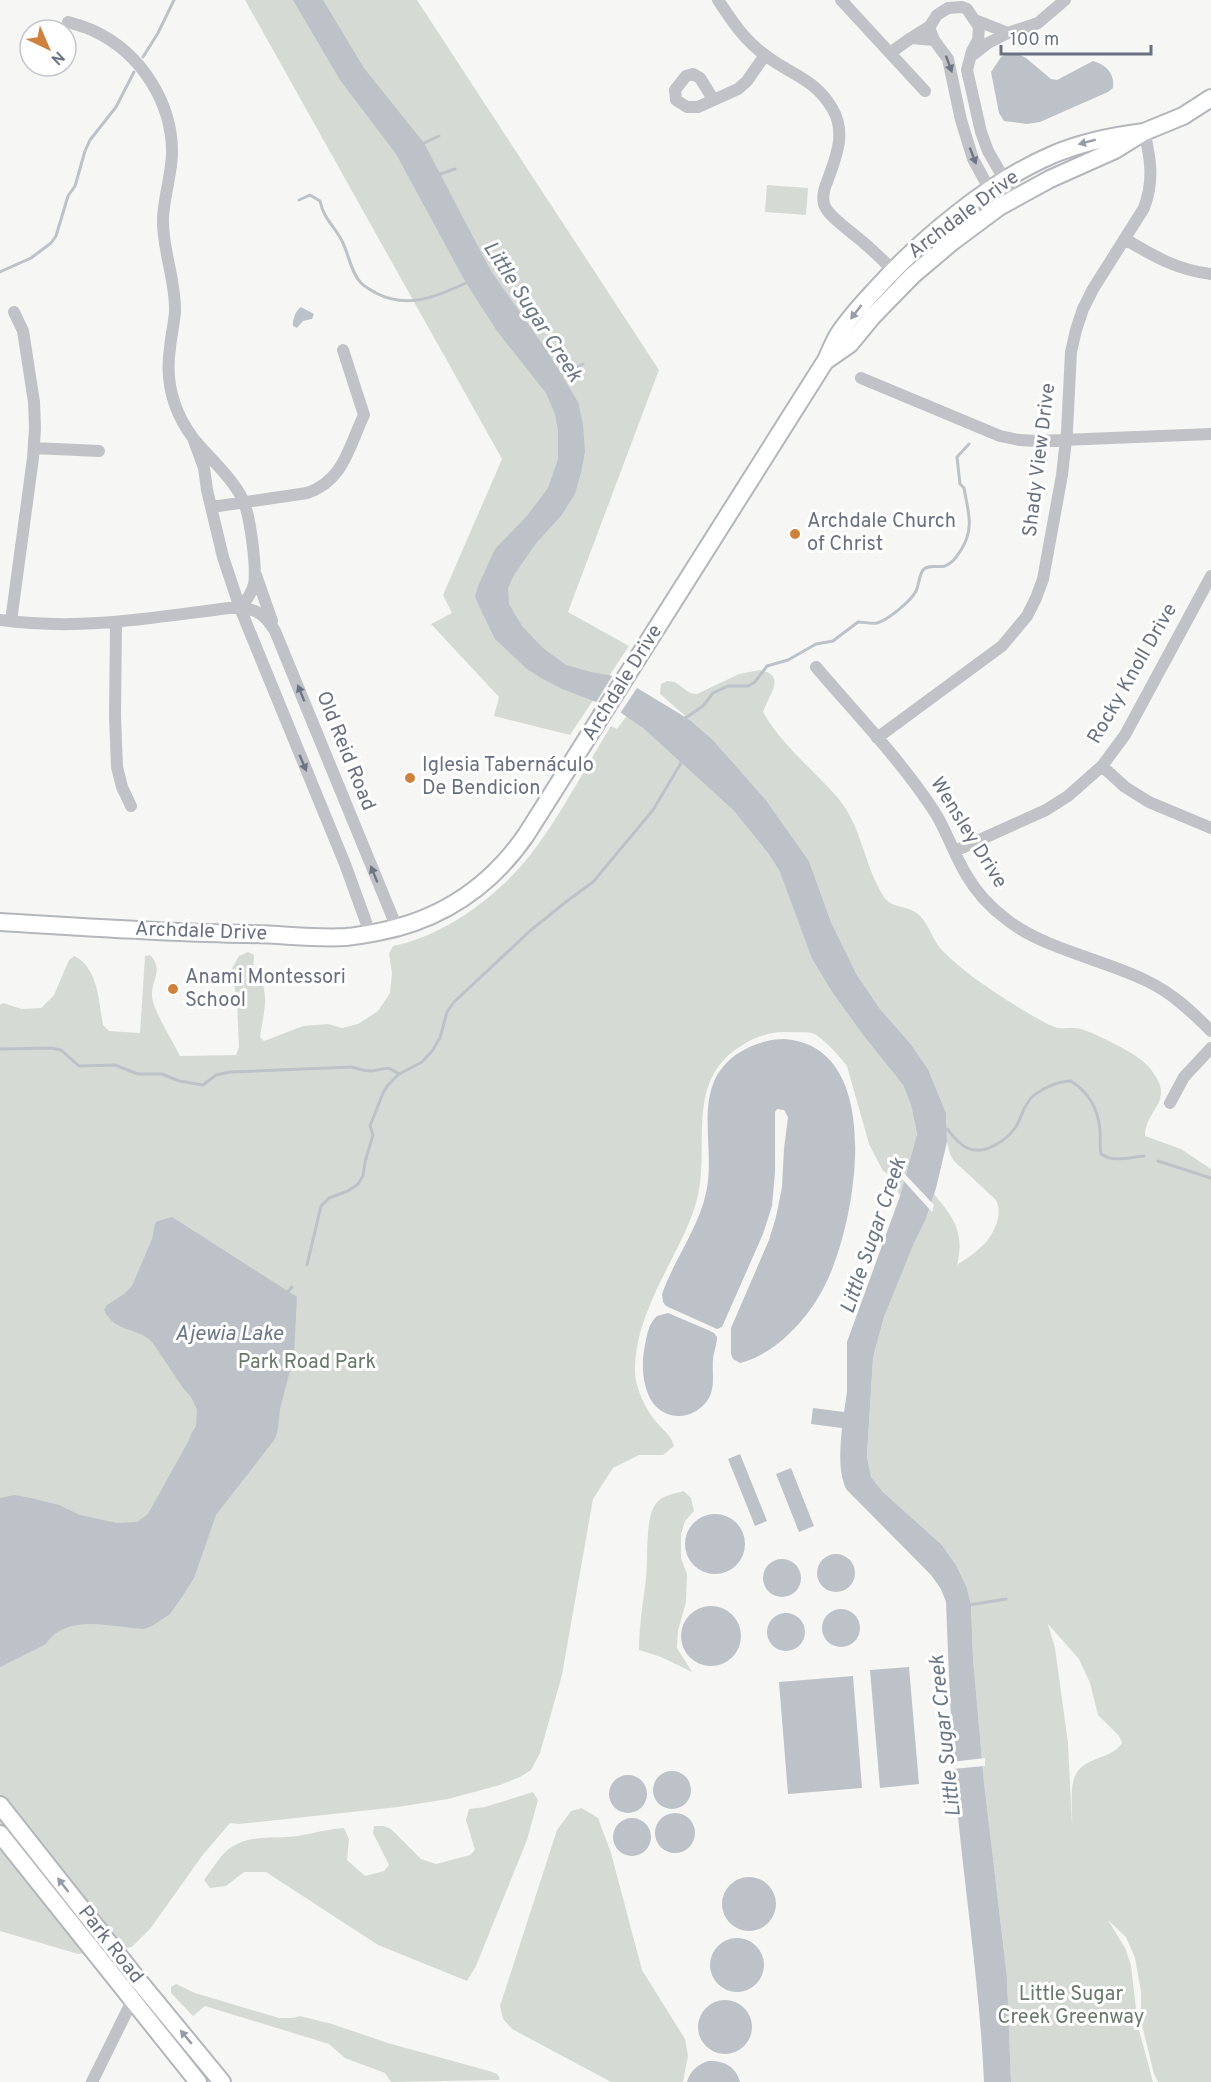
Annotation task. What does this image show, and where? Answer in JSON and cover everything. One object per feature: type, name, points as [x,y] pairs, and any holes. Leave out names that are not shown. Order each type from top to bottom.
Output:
[{"type":"street","points":[[718,0],[747,41],[765,56],[809,81],[838,117],[841,134],[838,152],[823,192],[824,204],[828,211],[905,283]]},
{"type":"street","points":[[841,0],[926,91]]},
{"type":"street","points":[[970,57],[988,43],[1008,33],[1038,23],[1058,2]]},
{"type":"street","points":[[890,53],[930,26],[937,15],[948,5],[962,7],[966,5],[979,27],[978,40],[967,70],[981,132],[988,151],[1015,198]]},
{"type":"street","points":[[975,20],[1008,33]]},
{"type":"street","points":[[78,25],[93,30],[134,59],[157,92],[166,111],[172,152],[164,207],[164,236],[175,297],[175,316],[169,350],[169,378],[176,410],[193,438],[228,479],[243,502],[255,571],[275,631]]},
{"type":"street","points":[[930,26],[934,40],[948,59],[961,120],[973,159],[999,207]]},
{"type":"street","points":[[911,38],[934,40]]},
{"type":"street","points":[[713,99],[738,89],[747,81],[765,56]]},
{"type":"street","name":"Archdale Drive","points":[[826,360],[850,344],[905,283],[952,242],[999,207],[1050,179],[1115,150],[1144,132],[1183,116],[1211,98]]},
{"type":"street","points":[[961,120],[978,116]]},
{"type":"street","name":"Archdale Drive","points":[[0,922],[212,934],[348,937],[397,928],[422,920],[448,908],[476,889],[502,865],[526,835],[826,360],[838,336],[862,303],[893,270],[957,214],[1004,181],[1052,155],[1083,143],[1144,132]]},
{"type":"street","name":"Shady View Drive","points":[[877,738],[1002,646],[1027,616],[1036,598],[1043,579],[1066,440],[1071,352],[1076,330],[1093,289],[1144,208],[1152,181],[1151,158],[1144,132]]},
{"type":"street","points":[[1125,238],[1168,264],[1211,274]]},
{"type":"street","points":[[6,620],[34,448],[34,402],[23,332],[14,312]]},
{"type":"street","points":[[212,507],[308,493],[336,475],[364,415],[343,350]]},
{"type":"street","points":[[861,378],[1000,436],[1038,441],[1211,434]]},
{"type":"street","points":[[193,438],[204,468],[223,556],[240,608],[345,864],[370,933]]},
{"type":"street","points":[[34,448],[99,451]]},
{"type":"street","points":[[240,608],[254,587],[255,571]]},
{"type":"street","name":"Rocky Knoll Drive","points":[[955,851],[1046,810],[1068,796],[1102,766],[1125,735],[1211,576]]},
{"type":"street","name":"Old Reid Road","points":[[6,620],[71,625],[116,623],[229,608],[259,612],[266,617],[275,631],[397,928]]},
{"type":"street","points":[[116,623],[117,767],[122,787],[132,806]]},
{"type":"street","name":"Wensley Drive","points":[[816,667],[917,788],[934,811],[967,876],[979,893],[1009,922],[1042,940],[1136,976],[1165,991],[1184,1004],[1211,1031]]},
{"type":"street","points":[[1102,766],[1125,787],[1149,802],[1211,828]]},
{"type":"street","points":[[1170,1103],[1184,1077],[1211,1048]]},
{"type":"street","name":"Park Road","points":[[0,1804],[138,1980],[222,2082]]},
{"type":"street","name":"Park Road","points":[[0,1834],[198,2082]]},
{"type":"street","points":[[92,2082],[132,1998],[138,1980]]},
{"type":"green space","points":[[245,0],[417,0],[659,370],[568,612],[629,646],[570,735],[494,716],[499,697],[431,624],[452,613],[443,595],[502,459]]},
{"type":"green space","points":[[767,185],[808,188],[806,215],[765,212]]},
{"type":"green space","name":"Little Sugar Creek Greenway","points":[[760,670],[773,676],[774,687],[763,712],[779,736],[846,809],[858,833],[877,885],[887,901],[919,915],[938,945],[950,958],[1010,1002],[1055,1027],[1078,1028],[1097,1035],[1143,1061],[1157,1078],[1161,1088],[1161,1096],[1146,1126],[1145,1136],[1181,1149],[1211,1169],[1211,2082],[1158,2082],[1141,2021],[1141,1992],[1135,1958],[1126,1937],[1108,1920],[1125,1948],[1131,1965],[1138,2026],[1153,2082],[1011,2082],[1007,1977],[984,1782],[973,1658],[971,1605],[967,1588],[956,1565],[942,1545],[883,1492],[871,1477],[867,1456],[873,1358],[884,1317],[914,1242],[926,1219],[934,1194],[952,1219],[959,1235],[957,1265],[978,1250],[990,1237],[998,1217],[998,1204],[954,1161],[950,1154],[947,1142],[946,1113],[928,1069],[910,1043],[880,1009],[857,975],[831,922],[809,861],[766,800],[713,740],[660,694],[661,684],[667,681],[675,682],[690,693],[697,694],[739,674]],"holes":[[[1048,1624],[1079,1659],[1090,1683],[1098,1715],[1119,1736],[1122,1743],[1111,1753],[1085,1765],[1075,1776],[1072,1794],[1072,1824],[1068,1743],[1055,1648]]]},
{"type":"green space","name":"Park Road Park","points":[[628,714],[733,810],[768,853],[788,891],[812,959],[863,1035],[903,1085],[911,1105],[917,1134],[900,1196],[889,1175],[883,1171],[869,1144],[847,1066],[822,1039],[808,1033],[770,1034],[744,1044],[724,1060],[712,1078],[705,1098],[700,1188],[694,1210],[657,1288],[637,1349],[635,1371],[639,1392],[650,1413],[669,1436],[674,1446],[663,1455],[639,1455],[613,1468],[593,1499],[562,1675],[540,1753],[531,1770],[500,1785],[448,1799],[398,1807],[239,1824],[230,1823],[202,1856],[150,1929],[132,1947],[78,1954],[0,1931],[0,1005],[3,1003],[22,1009],[41,1008],[54,995],[69,960],[74,956],[82,961],[93,977],[103,1025],[109,1031],[140,1033],[145,956],[150,955],[157,970],[152,989],[153,1001],[180,1056],[236,1055],[239,1047],[237,1004],[232,968],[239,956],[248,952],[254,955],[253,971],[263,985],[265,993],[260,1037],[264,1041],[303,1026],[328,1024],[342,1028],[358,1024],[378,1011],[390,993],[392,973],[389,954],[393,946],[413,941],[451,923],[470,912],[503,885],[542,839],[611,726],[617,729]]},
{"type":"green space","points":[[684,1491],[691,1498],[694,1511],[685,1521],[681,1534],[681,1558],[687,1574],[686,1602],[678,1631],[677,1648],[692,1672],[661,1657],[639,1650],[648,1530],[652,1511],[661,1499]]},
{"type":"green space","points":[[533,1792],[538,1800],[527,1840],[476,1966],[467,1981],[378,1945],[266,1872],[244,1872],[226,1886],[210,1888],[204,1880],[223,1854],[246,1841],[298,1836],[344,1828],[349,1839],[347,1860],[365,1876],[384,1871],[389,1865],[373,1833],[374,1826],[391,1829],[421,1859],[436,1864],[470,1855],[475,1850],[466,1820],[469,1809],[485,1807]]},
{"type":"green space","points":[[582,1808],[598,1818],[611,1853],[642,1970],[685,2039],[688,2056],[683,2082],[611,2082],[512,2029],[503,2019],[500,2006],[557,1830],[571,1811]]},
{"type":"green space","points":[[176,1984],[195,1993],[279,2018],[300,2016],[332,2024],[388,2043],[489,2071],[497,2074],[500,2079],[391,2082],[385,2073],[345,2058],[329,2044],[205,2006],[193,2016],[171,1993],[171,1987]]},
{"type":"water","points":[[293,0],[323,0],[364,68],[424,143],[491,271],[548,352],[578,402],[583,424],[585,452],[575,494],[561,516],[537,542],[514,575],[508,588],[509,604],[522,626],[543,648],[566,665],[619,677],[690,720],[713,740],[766,800],[809,861],[831,922],[857,975],[880,1009],[910,1043],[928,1069],[946,1113],[947,1142],[936,1188],[926,1219],[884,1317],[873,1358],[867,1456],[871,1477],[883,1492],[942,1545],[956,1565],[967,1588],[971,1605],[973,1658],[984,1782],[1007,1977],[1011,2082],[984,2082],[956,1790],[946,1602],[941,1589],[931,1575],[846,1489],[843,1482],[840,1452],[842,1428],[811,1424],[813,1408],[844,1412],[847,1392],[847,1342],[900,1196],[917,1134],[911,1105],[903,1085],[863,1035],[812,959],[780,872],[768,853],[733,810],[643,728],[617,710],[562,689],[541,678],[527,669],[495,639],[475,596],[495,549],[526,517],[548,488],[558,459],[558,431],[555,414],[546,393],[497,331],[466,283],[396,154],[340,80]]},
{"type":"water","points":[[1008,53],[1026,58],[1051,79],[1057,80],[1093,61],[1109,70],[1113,78],[1113,88],[1040,122],[1027,124],[1004,121],[999,113],[991,72],[1001,57]]},
{"type":"water","points":[[301,307],[314,314],[312,319],[303,321],[297,328],[293,326],[293,321]]},
{"type":"water","points":[[784,1039],[817,1049],[839,1072],[851,1104],[855,1142],[853,1183],[846,1222],[836,1257],[825,1285],[810,1310],[801,1322],[778,1343],[766,1352],[740,1363],[733,1359],[731,1354],[731,1328],[769,1240],[776,1217],[782,1187],[788,1117],[784,1110],[777,1109],[775,1112],[775,1172],[772,1206],[763,1234],[722,1327],[717,1329],[666,1306],[662,1294],[692,1232],[706,1193],[709,1175],[709,1100],[713,1083],[722,1068],[737,1054],[759,1043]]},
{"type":"water","name":"Ajewia Lake","points":[[172,1217],[297,1297],[294,1355],[275,1439],[216,1515],[194,1578],[170,1614],[144,1629],[91,1624],[66,1628],[55,1634],[46,1644],[0,1667],[0,1498],[14,1495],[59,1505],[80,1515],[117,1523],[137,1522],[148,1514],[196,1426],[197,1410],[191,1397],[153,1343],[141,1334],[114,1323],[104,1310],[107,1305],[132,1286],[152,1239],[155,1223]]},
{"type":"water","points":[[668,1313],[708,1330],[717,1337],[710,1396],[699,1409],[683,1416],[667,1414],[653,1403],[643,1375],[644,1352],[649,1329],[657,1316]]},
{"type":"water","points":[[740,1454],[767,1521],[755,1526],[728,1459]]},
{"type":"water","points":[[791,1468],[814,1526],[799,1532],[776,1474]]},
{"type":"water","points":[[715,1514],[727,1516],[740,1527],[745,1544],[743,1556],[732,1569],[715,1574],[703,1572],[690,1561],[685,1544],[687,1532],[698,1519]]},
{"type":"water","points":[[836,1554],[843,1555],[849,1560],[854,1566],[854,1580],[849,1586],[843,1591],[836,1592],[829,1591],[823,1586],[818,1580],[817,1573],[818,1566],[823,1560],[829,1555]]},
{"type":"water","points":[[782,1559],[789,1560],[795,1565],[800,1571],[800,1585],[795,1591],[789,1596],[782,1597],[775,1596],[769,1591],[764,1585],[763,1578],[764,1571],[769,1565],[775,1560]]},
{"type":"water","points":[[705,1606],[717,1606],[728,1611],[736,1619],[741,1636],[739,1648],[728,1661],[717,1666],[705,1666],[694,1661],[686,1653],[681,1642],[681,1630],[686,1619],[694,1611]]},
{"type":"water","points":[[841,1609],[848,1610],[854,1615],[859,1621],[859,1635],[854,1641],[848,1646],[841,1647],[834,1646],[828,1641],[823,1635],[822,1628],[823,1621],[828,1615],[834,1610]]},
{"type":"water","points":[[786,1613],[793,1614],[799,1619],[804,1625],[804,1639],[799,1645],[793,1650],[786,1651],[779,1650],[773,1645],[768,1639],[767,1632],[768,1625],[773,1619],[779,1614]]},
{"type":"water","points":[[909,1667],[919,1784],[880,1788],[870,1670]]},
{"type":"water","points":[[853,1676],[862,1788],[788,1794],[779,1682]]},
{"type":"water","points":[[672,1771],[686,1776],[691,1790],[686,1804],[672,1809],[658,1804],[653,1790],[658,1776]]},
{"type":"water","points":[[628,1775],[642,1780],[647,1794],[642,1808],[628,1813],[614,1808],[609,1794],[614,1780]]},
{"type":"water","points":[[675,1813],[689,1819],[695,1833],[689,1847],[675,1853],[661,1847],[655,1833],[661,1819]]},
{"type":"water","points":[[632,1818],[646,1823],[651,1837],[646,1851],[632,1856],[618,1851],[613,1837],[618,1823]]},
{"type":"water","points":[[744,1877],[754,1877],[764,1881],[772,1889],[776,1904],[772,1919],[764,1927],[754,1931],[744,1931],[734,1927],[726,1919],[722,1909],[722,1899],[726,1889],[734,1881]]},
{"type":"water","points":[[732,1938],[742,1938],[752,1942],[760,1950],[764,1965],[760,1980],[752,1988],[742,1992],[732,1992],[722,1988],[714,1980],[710,1970],[710,1960],[714,1950],[722,1942]]},
{"type":"water","points":[[720,2000],[730,2000],[740,2004],[748,2012],[752,2027],[748,2042],[740,2050],[730,2054],[720,2054],[710,2050],[702,2042],[698,2032],[698,2022],[702,2012],[710,2004]]},
{"type":"water","points":[[708,2061],[728,2065],[738,2076],[740,2082],[687,2082],[694,2069]]},
{"type":"pier","points":[[614,673],[639,685],[619,715],[595,704]]},
{"type":"pier","points":[[903,1172],[934,1205],[932,1212],[902,1179]]},
{"type":"pier","points":[[985,1758],[985,1766],[952,1769],[951,1762]]},
{"type":"waterway","points":[[143,57],[174,0]]},
{"type":"waterway","points":[[0,272],[31,258],[51,243],[56,236],[68,196],[75,186],[90,140],[116,107],[134,72]]},
{"type":"waterway","points":[[422,144],[439,136]]},
{"type":"waterway","points":[[437,175],[455,169]]},
{"type":"waterway","points":[[299,200],[310,195],[320,201],[327,218],[342,241],[357,278],[364,286],[376,293],[388,298],[411,301],[434,296],[468,282]]},
{"type":"waterway","name":"Little Sugar Creek","points":[[560,375],[583,364]]},
{"type":"waterway","points":[[684,719],[703,706],[713,693],[728,686],[748,686],[755,682],[767,666],[788,660],[816,644],[833,641],[858,622],[877,623],[887,618],[913,595],[923,570],[928,567],[945,566],[953,561],[965,542],[969,527],[957,457],[969,444]]},
{"type":"waterway","points":[[307,1265],[321,1206],[329,1198],[348,1191],[358,1184],[363,1176],[373,1135],[370,1126],[388,1085],[399,1074],[422,1062],[432,1051],[440,1038],[447,1012],[454,1002],[531,930],[593,882],[653,810],[681,763],[681,759]]},
{"type":"waterway","points":[[0,1049],[51,1048],[61,1050],[79,1066],[115,1065],[138,1074],[162,1074],[179,1081],[203,1085],[216,1075],[230,1072],[352,1067],[369,1071],[386,1068],[399,1074]]},
{"type":"waterway","points":[[947,1129],[967,1148],[987,1149],[1011,1133],[1033,1096],[1061,1082],[1071,1081],[1088,1096],[1095,1108],[1099,1122],[1101,1154],[1116,1159],[1144,1156]]},
{"type":"waterway","points":[[1158,1161],[1211,1178]]},
{"type":"waterway","points":[[287,1293],[292,1287]]},
{"type":"waterway","points":[[969,1605],[1006,1599]]},
{"type":"place","name":"Archdale Church of Christ","points":[[795,534]]},
{"type":"place","name":"Iglesia Tabernáculo De Bendicion","points":[[410,778]]},
{"type":"place","name":"Anami Montessori School","points":[[173,989]]}]
